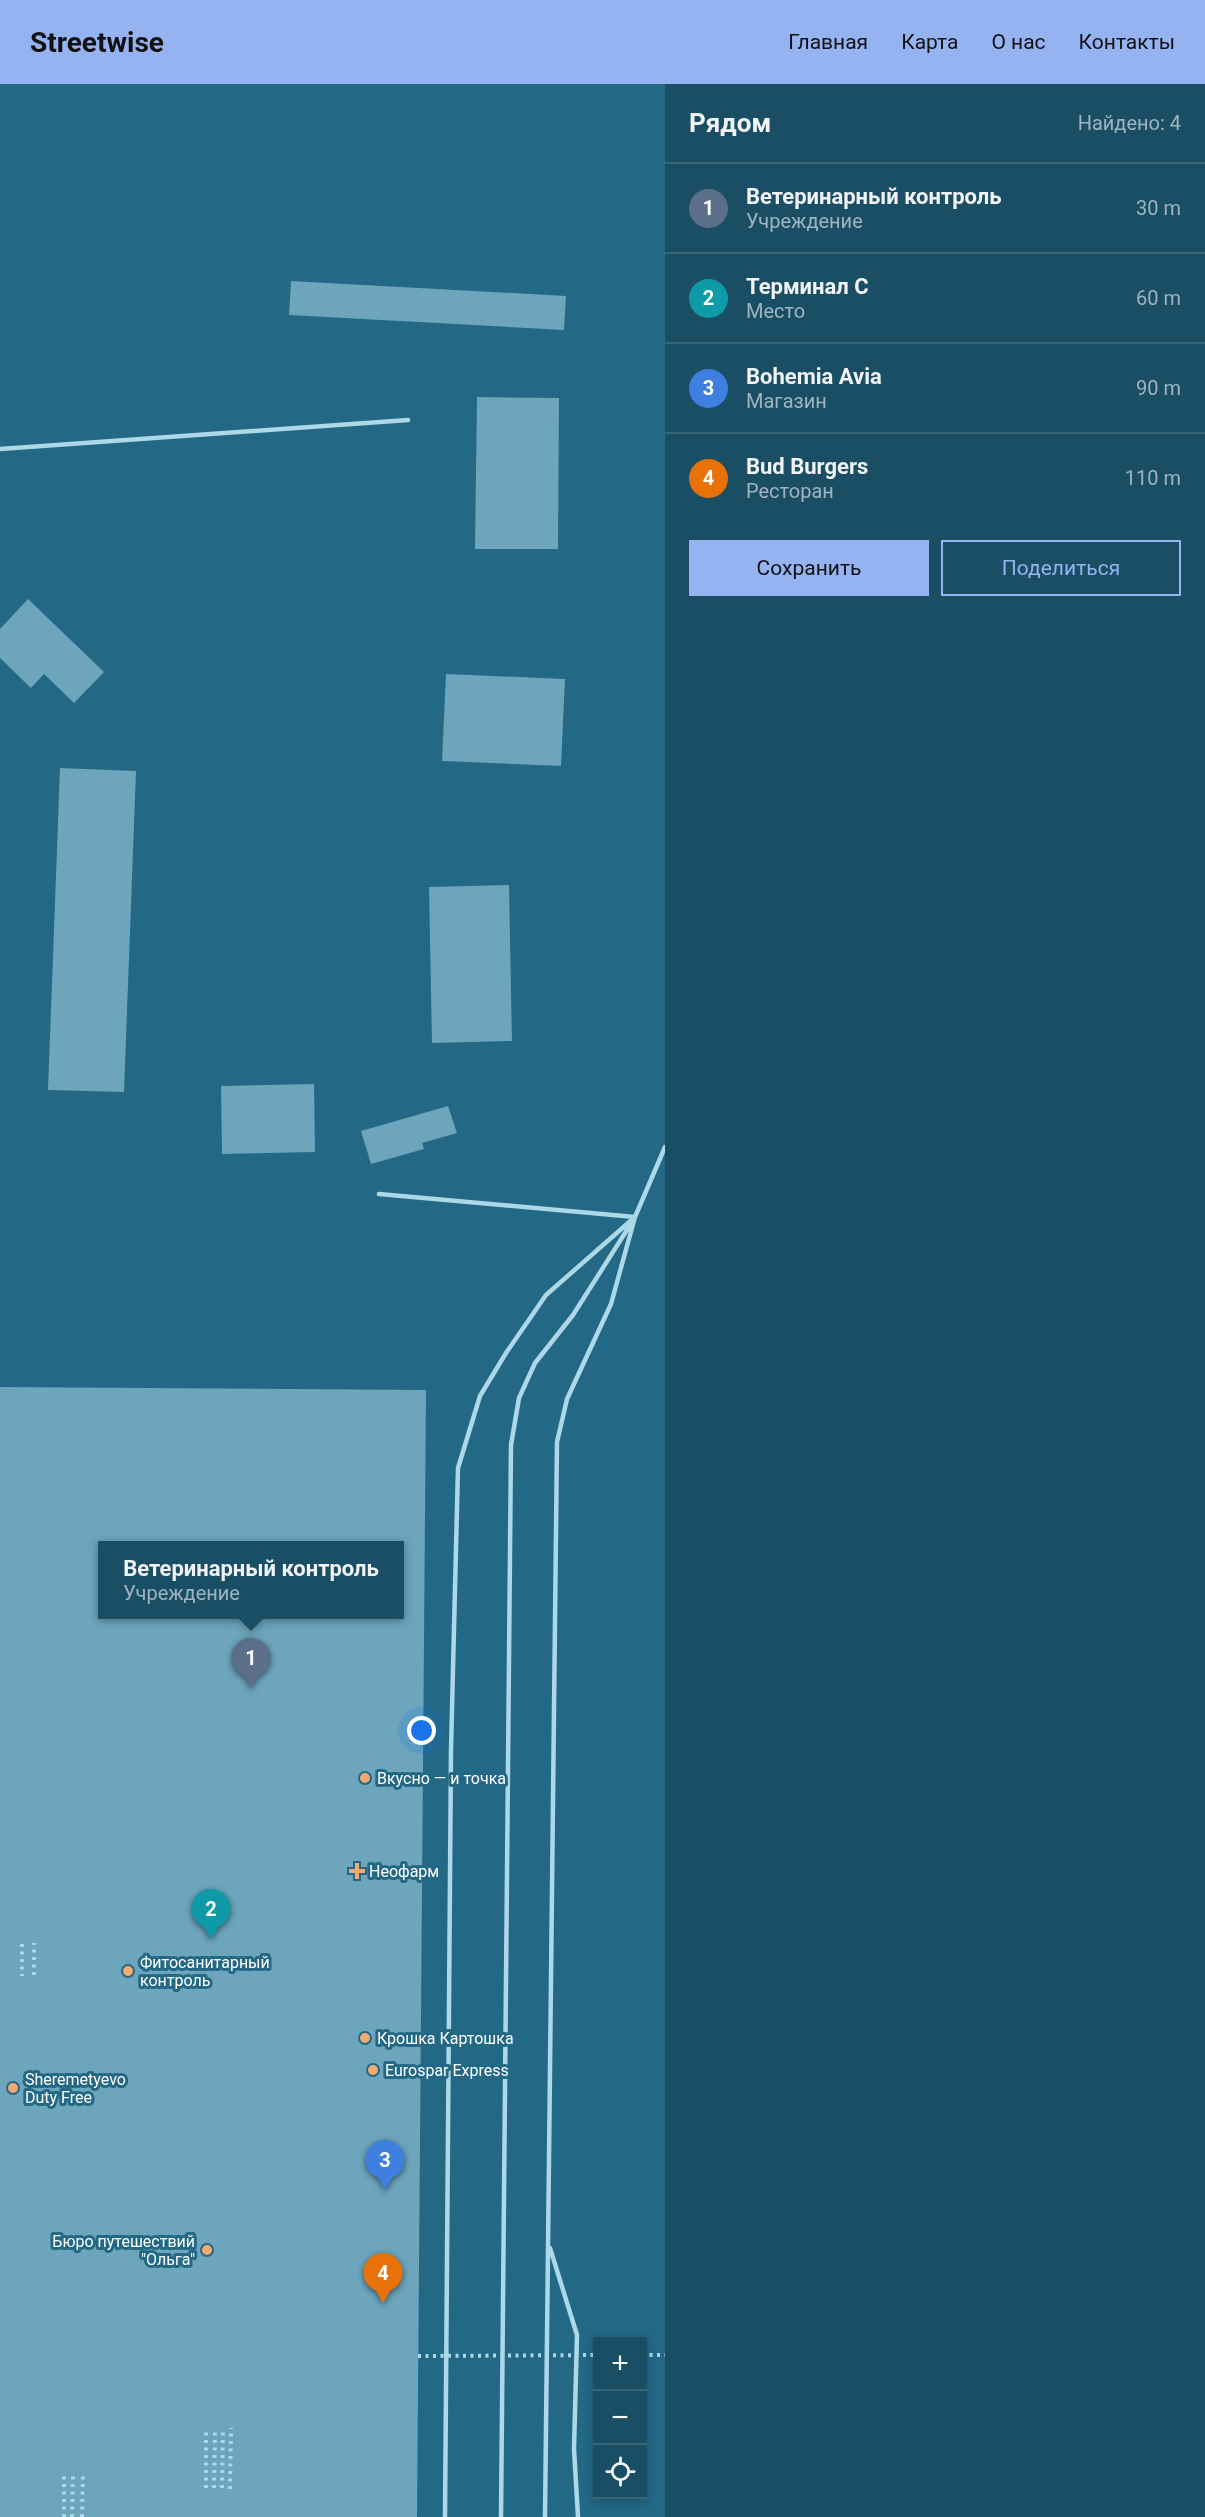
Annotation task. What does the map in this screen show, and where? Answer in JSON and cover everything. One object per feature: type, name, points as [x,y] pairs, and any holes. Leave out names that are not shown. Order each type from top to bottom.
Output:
[{"type":"lane","points":[[0,449],[408,420]]},
{"type":"lane","points":[[545,2517],[557,1442],[567,1399],[611,1304],[635,1217],[665,1147]]},
{"type":"lane","points":[[379,1194],[635,1217]]},
{"type":"lane","points":[[445,2517],[451,1762],[458,1468],[480,1396],[546,1295],[635,1217]]},
{"type":"lane","points":[[501,2517],[511,1445],[519,1398],[536,1363],[573,1315],[635,1217]]},
{"type":"lane","points":[[549,2242],[577,2335],[574,2449],[578,2517]]},
{"type":"path","points":[[34,1943],[34,1975]]},
{"type":"path","points":[[22,1944],[22,1976]]},
{"type":"path","points":[[418,2356],[593,2355]]},
{"type":"path","points":[[647,2355],[665,2355]]},
{"type":"path","points":[[230,2489],[231,2427]]},
{"type":"path","points":[[206,2428],[206,2488]]},
{"type":"path","points":[[214,2488],[215,2428]]},
{"type":"path","points":[[222,2488],[223,2428]]},
{"type":"path","points":[[64,2472],[64,2517]]},
{"type":"path","points":[[72,2517],[73,2473]]},
{"type":"path","points":[[82,2473],[82,2517]]},
{"type":"building","points":[[291,281],[566,296],[564,330],[289,315]]},
{"type":"building","points":[[477,397],[559,398],[558,549],[475,549]]},
{"type":"building","points":[[28,599],[104,672],[74,703],[44,674],[31,688],[0,658],[0,629]]},
{"type":"building","points":[[446,674],[565,679],[561,766],[442,761]]},
{"type":"building","points":[[60,768],[136,771],[124,1092],[48,1090]]},
{"type":"building","points":[[509,885],[512,1041],[432,1043],[429,887]]},
{"type":"building","points":[[314,1084],[315,1152],[222,1154],[221,1086]]},
{"type":"building","points":[[448,1106],[457,1133],[422,1143],[424,1149],[371,1164],[361,1131]]},
{"type":"building","points":[[0,1387],[426,1390],[417,2517],[0,2517]]},
{"type":"place","name":"Ветеринарный контроль","points":[[251,1688]]},
{"type":"place","name":"Вкусно — и точка","points":[[365,1778]]},
{"type":"place","name":"Неофарм","points":[[357,1871]]},
{"type":"place","name":"Терминал C","points":[[211,1939]]},
{"type":"place","name":"Фитосанитарный контроль","points":[[128,1971]]},
{"type":"place","name":"Крошка Картошка","points":[[365,2038]]},
{"type":"place","name":"Eurospar Express","points":[[373,2070]]},
{"type":"place","name":"Sheremetyevo Duty Free","points":[[13,2088]]},
{"type":"place","name":"Bohemia Avia","points":[[385,2190]]},
{"type":"place","name":"Бюро путешествий \"Ольга\"","points":[[207,2250]]},
{"type":"place","name":"Bud Burgers","points":[[383,2303]]}]
